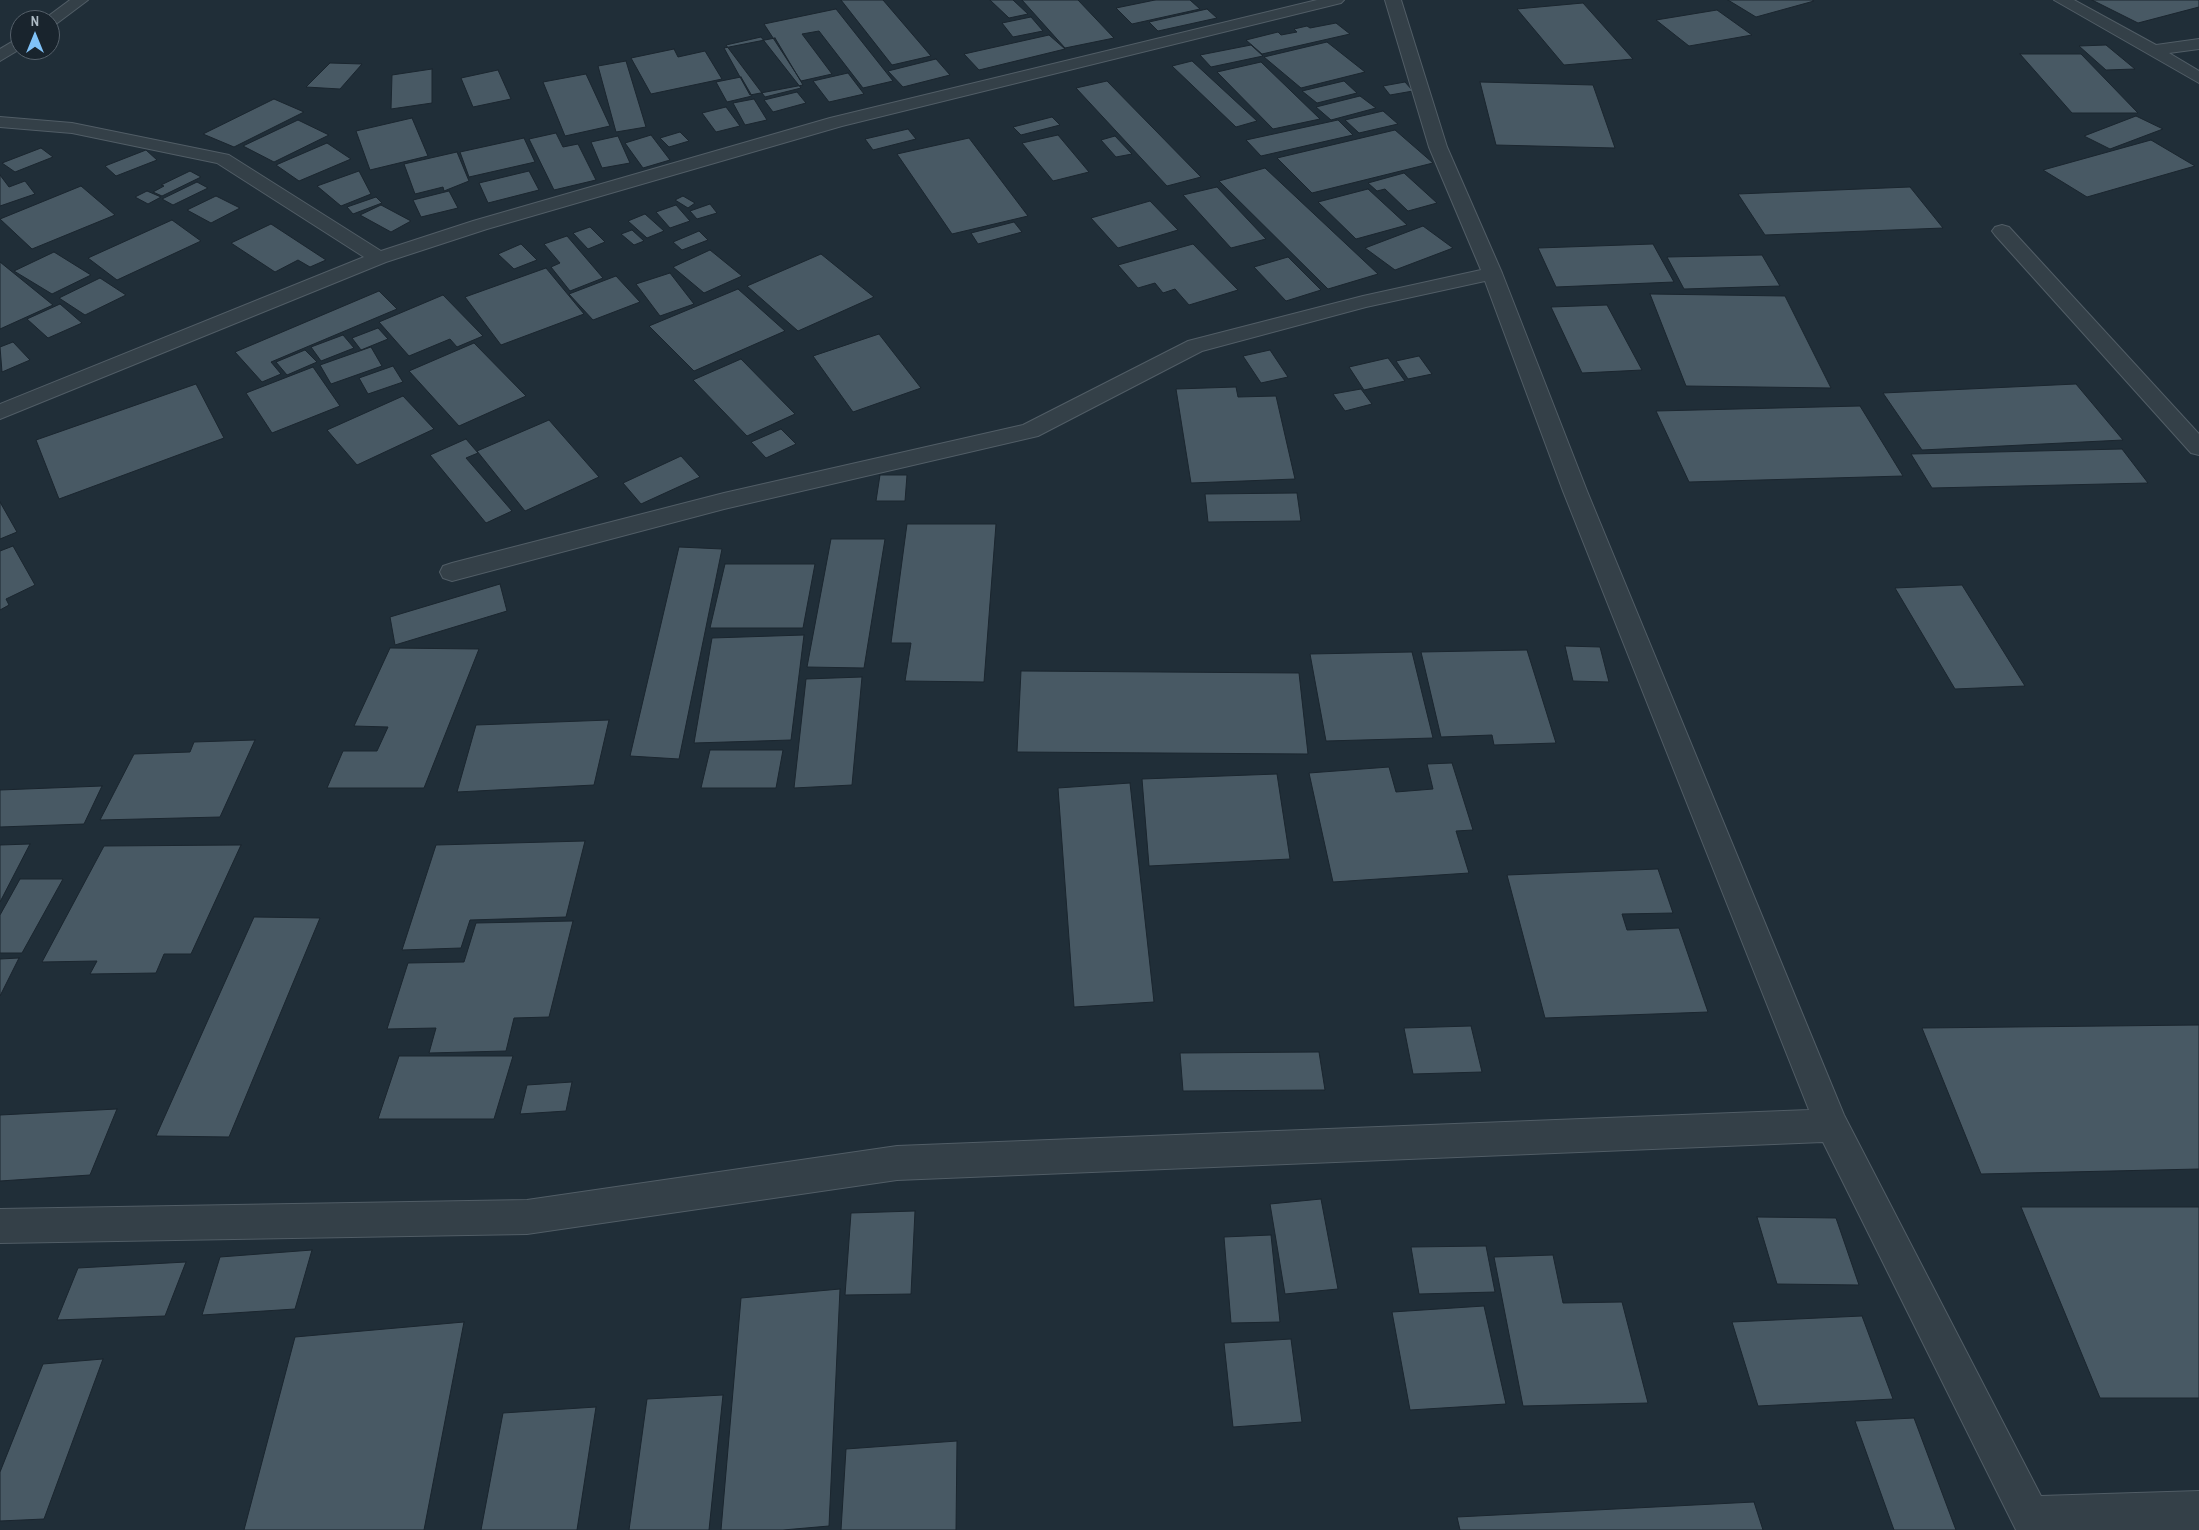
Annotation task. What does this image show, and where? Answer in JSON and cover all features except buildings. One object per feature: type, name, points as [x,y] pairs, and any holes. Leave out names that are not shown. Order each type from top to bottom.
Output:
[{"type":"street","points":[[60,14],[80,0]]},
{"type":"street","points":[[0,412],[379,258],[480,225],[836,122],[1336,0]]},
{"type":"street","points":[[1393,0],[1438,147],[1492,273],[1575,491],[1832,1125],[2034,1523],[2199,1511]]},
{"type":"street","points":[[2062,0],[2153,50],[2199,78]]},
{"type":"street","points":[[2153,50],[2199,44]]},
{"type":"street","points":[[0,122],[72,128],[223,159],[379,258]]},
{"type":"street","points":[[2002,231],[2199,448]]},
{"type":"street","points":[[452,572],[724,501],[1030,431],[1195,346],[1364,302],[1492,273]]},
{"type":"street","points":[[0,1226],[527,1217],[897,1163],[1832,1125]]}]
